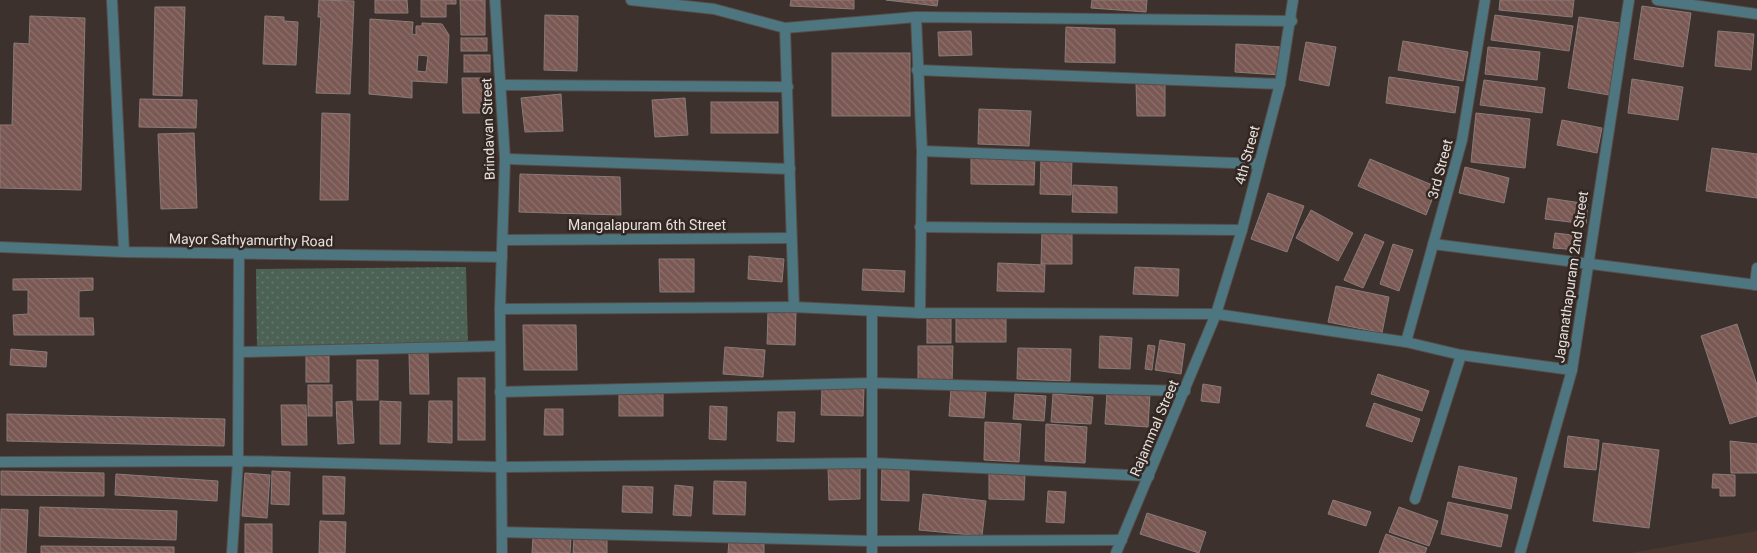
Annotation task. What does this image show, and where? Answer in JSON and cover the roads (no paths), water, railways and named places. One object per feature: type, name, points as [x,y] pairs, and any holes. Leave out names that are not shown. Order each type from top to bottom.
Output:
[{"type":"street","points":[[112,0],[124,252]]},
{"type":"street","name":"Brindavan Street","points":[[495,0],[505,159],[504,240],[500,309],[502,553]]},
{"type":"street","points":[[631,0],[703,4],[714,9],[785,28],[916,18],[1292,21]]},
{"type":"street","name":"4th Street","points":[[1216,314],[1242,230],[1280,84],[1292,21],[1293,0]]},
{"type":"street","name":"3rd Street","points":[[1406,342],[1462,140],[1485,0]]},
{"type":"street","name":"Jaganathapuram 2nd Street","points":[[1520,553],[1572,370],[1586,264],[1628,0]]},
{"type":"street","points":[[1657,0],[1757,14]]},
{"type":"street","points":[[916,18],[922,151],[920,314]]},
{"type":"street","points":[[785,28],[794,307]]},
{"type":"street","points":[[917,70],[1280,84]]},
{"type":"street","points":[[501,85],[788,86]]},
{"type":"street","points":[[922,151],[1259,164]]},
{"type":"street","points":[[505,159],[790,168]]},
{"type":"street","points":[[920,227],[1242,230]]},
{"type":"street","name":"Mangalapuram 6th Street","points":[[504,240],[791,238]]},
{"type":"street","points":[[1433,244],[1756,285],[1757,268]]},
{"type":"street","name":"Mayor Sathyamurthy Road","points":[[0,247],[124,252],[502,257]]},
{"type":"street","points":[[232,553],[238,461],[239,254]]},
{"type":"street","points":[[500,309],[794,307],[920,314],[1216,314],[1406,342],[1461,355],[1572,370]]},
{"type":"street","points":[[872,311],[874,383],[872,553]]},
{"type":"street","name":"Rajammal Street","points":[[1116,553],[1216,314]]},
{"type":"street","points":[[240,352],[500,346]]},
{"type":"street","points":[[1415,499],[1461,355]]},
{"type":"street","points":[[500,392],[874,383],[1185,391]]},
{"type":"street","points":[[0,462],[238,461],[500,467],[873,463],[1149,476]]},
{"type":"street","points":[[502,532],[872,541],[1122,540]]}]
